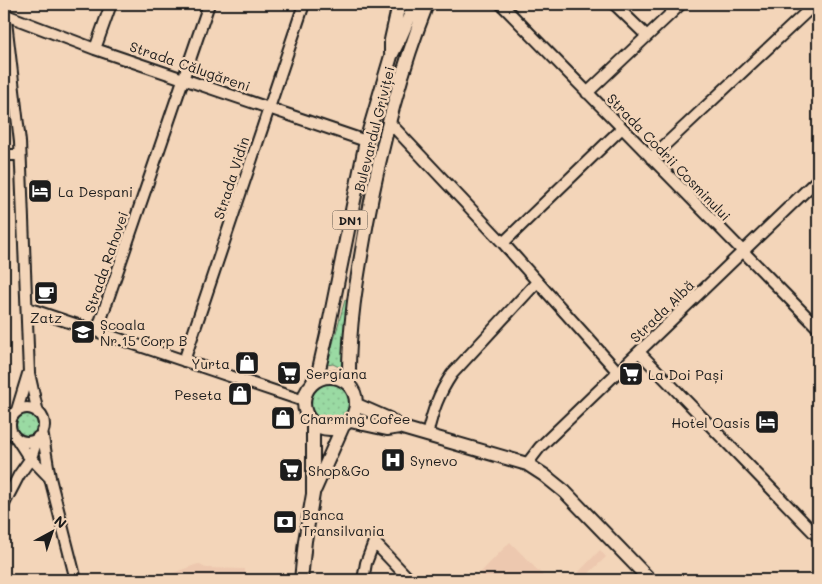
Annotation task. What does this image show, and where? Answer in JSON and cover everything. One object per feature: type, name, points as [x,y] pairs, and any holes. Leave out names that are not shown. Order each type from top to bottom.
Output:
[{"type":"main road","name":"Bulevardul Griviței","points":[[391,56],[391,40],[399,4]]},
{"type":"main road","name":"Bulevardul Griviței","points":[[312,384],[319,369],[327,334],[366,141],[391,56],[414,4]]},
{"type":"main road","name":"Bulevardul Griviței","points":[[349,384],[349,338],[354,298],[378,165],[388,120],[406,62],[428,4]]},
{"type":"main road","points":[[312,384],[320,378],[327,376],[335,377],[349,384]]},
{"type":"main road","name":"DN1","points":[[304,401],[307,391],[312,384]]},
{"type":"main road","name":"DN1","points":[[349,384],[355,394],[357,405]]},
{"type":"main road","points":[[304,401],[306,412],[313,422],[327,429],[335,429],[347,423],[387,428],[399,427],[527,464],[565,492],[650,580]]},
{"type":"main road","points":[[313,494],[347,423],[355,413],[357,405],[389,418],[399,427]]},
{"type":"main road","points":[[301,580],[313,494],[313,422]]},
{"type":"street","points":[[4,4],[20,155],[29,373],[38,413],[43,421],[31,458],[4,504]]},
{"type":"street","points":[[95,48],[111,4]]},
{"type":"street","name":"Strada Rahovei","points":[[97,331],[209,4]]},
{"type":"street","name":"Strada Vidin","points":[[184,361],[304,4]]},
{"type":"street","name":"Strada Codrii Cosminului","points":[[501,4],[818,328]]},
{"type":"street","points":[[614,4],[647,36]]},
{"type":"street","points":[[587,93],[681,4]]},
{"type":"street","points":[[651,158],[815,4]]},
{"type":"street","name":"Strada Călugăreni","points":[[6,15],[95,48],[366,141]]},
{"type":"street","points":[[388,120],[503,243],[618,372]]},
{"type":"street","points":[[503,243],[622,128]]},
{"type":"street","points":[[4,155],[20,155]]},
{"type":"street","name":"Strada Albă","points":[[527,464],[540,446],[818,179]]},
{"type":"street","points":[[427,435],[433,408],[440,391],[452,374],[537,282]]},
{"type":"street","points":[[27,308],[304,401]]},
{"type":"street","points":[[639,352],[818,537]]},
{"type":"street","points":[[29,373],[17,410],[9,420],[11,430],[16,438],[31,458],[50,478]]},
{"type":"street","points":[[9,420],[18,411],[26,408],[38,413]]},
{"type":"street","points":[[16,438],[28,442],[40,434]]},
{"type":"street","points":[[40,434],[76,580]]},
{"type":"street","points":[[16,438],[21,463],[20,475]]},
{"type":"street","points":[[20,475],[35,472],[50,478]]},
{"type":"street","points":[[363,580],[366,563],[374,542],[410,580]]},
{"type":"shaded area","points":[[510,542],[547,580],[485,580],[479,574]]},
{"type":"shaded area","points":[[600,550],[606,557],[582,580],[571,580]]},
{"type":"shaded area","points":[[198,564],[206,568],[245,569],[245,580],[153,580]]},
{"type":"green space","points":[[345,300],[349,301],[341,368],[333,364],[327,365]]},
{"type":"green space","points":[[334,383],[341,386],[347,392],[350,403],[349,411],[341,420],[334,423],[326,423],[319,420],[311,411],[310,399],[313,392],[322,384]]},
{"type":"green space","points":[[26,414],[35,417],[38,426],[35,435],[26,438],[17,435],[14,426],[17,417]]},
{"type":"place","name":"La Despani","points":[[40,191]]},
{"type":"place","name":"Zatz","points":[[46,293]]},
{"type":"place","name":"Școala Nr.15 Corp B","points":[[83,332]]},
{"type":"place","name":"Yurta","points":[[247,363]]},
{"type":"place","name":"Sergiana","points":[[289,373]]},
{"type":"place","name":"La Doi Pași","points":[[631,374]]},
{"type":"place","name":"Peseta","points":[[240,394]]},
{"type":"place","name":"Charming Cofee","points":[[283,418]]},
{"type":"place","name":"Hotel Oasis","points":[[767,422]]},
{"type":"place","name":"Synevo","points":[[393,460]]},
{"type":"place","name":"Shop&Go","points":[[291,470]]},
{"type":"place","name":"Banca Transilvania","points":[[285,522]]}]
